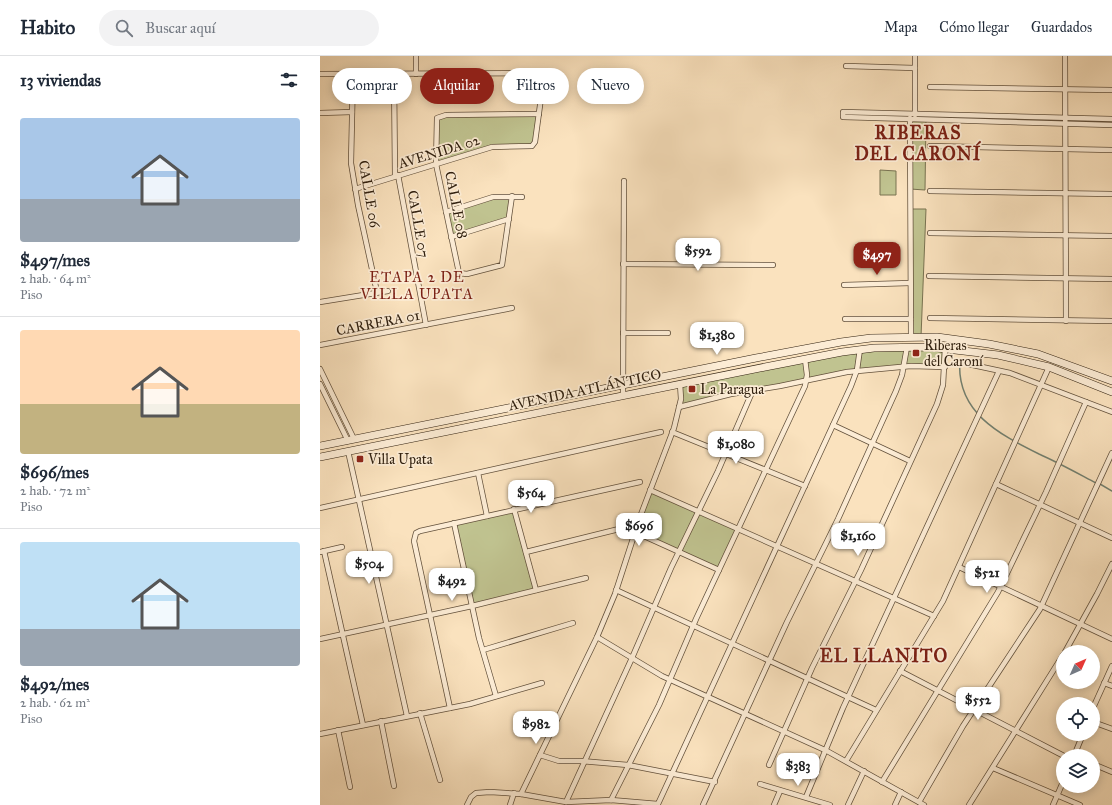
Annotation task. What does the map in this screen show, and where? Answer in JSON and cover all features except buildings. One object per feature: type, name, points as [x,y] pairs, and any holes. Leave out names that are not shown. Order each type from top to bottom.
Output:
[{"type":"street","points":[[416,56],[416,74]]},
{"type":"street","points":[[911,337],[910,283],[912,116],[915,56]]},
{"type":"street","points":[[1066,56],[1066,320]]},
{"type":"street","points":[[846,66],[915,68]]},
{"type":"street","points":[[412,74],[541,73],[544,76],[539,114]]},
{"type":"street","points":[[320,74],[332,74]]},
{"type":"street","points":[[930,87],[1112,90]]},
{"type":"street","name":"CALLE 06","points":[[352,104],[351,163],[355,189],[377,292]]},
{"type":"street","name":"CALLE 07","points":[[395,104],[396,176],[426,325]]},
{"type":"street","points":[[320,112],[352,112]]},
{"type":"street","points":[[1112,119],[912,116],[843,117],[843,112],[912,116],[1065,124],[1112,125]]},
{"type":"street","name":"AVENIDA 02","points":[[355,189],[492,147],[530,146],[535,142],[539,114]]},
{"type":"street","name":"CALLE 08","points":[[509,219],[502,265],[499,267],[461,274],[458,272],[436,164],[436,120],[439,116],[539,114]]},
{"type":"street","points":[[930,146],[1112,150]]},
{"type":"street","points":[[623,396],[624,181]]},
{"type":"street","points":[[930,191],[1112,194]]},
{"type":"street","points":[[451,237],[509,219],[512,196]]},
{"type":"street","points":[[446,212],[493,197],[522,197]]},
{"type":"street","points":[[930,233],[1112,236]]},
{"type":"street","points":[[623,264],[773,264]]},
{"type":"street","points":[[929,276],[1112,279]]},
{"type":"street","points":[[844,285],[910,283]]},
{"type":"street","points":[[320,302],[388,291]]},
{"type":"street","name":"CARRERA 01","points":[[320,345],[512,308]]},
{"type":"street","points":[[930,318],[1112,321]]},
{"type":"street","points":[[845,319],[911,319]]},
{"type":"street","points":[[623,333],[668,333]]},
{"type":"street","name":"AVENIDA ATLÁNTICO","points":[[320,446],[841,342],[911,337],[970,341],[1018,349],[1071,365],[1112,381]]},
{"type":"street","points":[[703,805],[896,391],[904,367],[907,347]]},
{"type":"street","name":"AVENIDA ATLÁNTICO","points":[[320,457],[860,349],[907,347],[945,348],[998,356],[1049,367],[1112,392]]},
{"type":"street","points":[[769,765],[808,678],[856,581],[941,393],[945,367],[945,348]]},
{"type":"street","points":[[467,805],[471,797],[476,793],[514,793],[549,802],[596,803],[611,800],[636,804],[658,804],[731,642],[833,425],[857,370],[860,349]]},
{"type":"street","points":[[611,800],[670,679],[693,625],[807,380],[805,359]]},
{"type":"street","points":[[968,364],[999,371],[1042,385],[1112,412]]},
{"type":"street","points":[[680,407],[753,390],[857,370],[904,367],[945,367]]},
{"type":"street","points":[[846,761],[934,616],[959,567],[1049,367]]},
{"type":"street","points":[[320,369],[351,440]]},
{"type":"street","points":[[806,797],[848,696],[895,598],[999,371]]},
{"type":"street","points":[[320,384],[351,440]]},
{"type":"street","points":[[521,794],[597,637],[616,590],[635,532],[680,407],[680,384]]},
{"type":"street","points":[[566,802],[586,761],[679,551],[699,512],[753,390]]},
{"type":"street","points":[[882,782],[1000,587],[1040,505],[1086,402]]},
{"type":"street","points":[[833,425],[910,461]]},
{"type":"street","points":[[320,508],[661,432]]},
{"type":"street","points":[[672,432],[726,452],[805,486]]},
{"type":"street","points":[[348,451],[407,716]]},
{"type":"street","points":[[919,802],[974,709],[1041,607],[1112,453]]},
{"type":"street","points":[[478,473],[487,516]]},
{"type":"street","points":[[450,708],[429,615],[414,538],[420,531],[640,482]]},
{"type":"street","points":[[996,484],[1112,538]]},
{"type":"street","points":[[650,490],[934,616]]},
{"type":"street","points":[[514,509],[536,590]]},
{"type":"street","points":[[454,524],[472,606],[496,696]]},
{"type":"street","points":[[526,552],[623,528]]},
{"type":"street","points":[[635,532],[719,570]]},
{"type":"street","points":[[342,547],[322,552],[363,725]]},
{"type":"street","points":[[1069,645],[1112,564]]},
{"type":"street","points":[[959,567],[1041,607],[1112,639]]},
{"type":"street","points":[[320,639],[472,606],[586,578]]},
{"type":"street","points":[[616,590],[876,710]]},
{"type":"street","points":[[483,650],[573,623]]},
{"type":"street","points":[[597,637],[670,679],[745,715],[825,750],[924,805]]},
{"type":"street","points":[[970,805],[1056,666]]},
{"type":"street","points":[[1098,697],[1112,666]]},
{"type":"street","points":[[900,671],[1056,752]]},
{"type":"street","points":[[320,734],[450,708],[542,683]]},
{"type":"street","points":[[1104,683],[1112,686]]},
{"type":"street","points":[[420,713],[440,780]]},
{"type":"street","points":[[381,721],[394,786]]},
{"type":"street","points":[[1100,725],[1112,729]]},
{"type":"street","points":[[338,730],[350,787]]},
{"type":"street","points":[[540,755],[559,761],[586,761],[628,765],[715,782]]},
{"type":"street","points":[[1100,767],[1112,772]]},
{"type":"street","points":[[993,768],[1080,805]]},
{"type":"street","points":[[848,805],[864,771]]},
{"type":"street","points":[[760,784],[780,791],[806,797],[819,803],[830,805]]},
{"type":"street","points":[[774,805],[780,791]]},
{"type":"street","points":[[895,805],[901,792]]},
{"type":"street","points":[[510,805],[514,793]]},
{"type":"street","points":[[1053,805],[1058,793]]},
{"type":"green space","points":[[539,114],[534,144],[498,146],[436,164],[438,116]]},
{"type":"green space","points":[[910,119],[926,120],[925,190],[910,189]]},
{"type":"green space","points":[[880,170],[896,171],[896,195],[880,195]]},
{"type":"green space","points":[[512,196],[509,219],[451,237],[446,212],[485,199]]},
{"type":"green space","points":[[910,209],[926,209],[921,337],[911,337]]},
{"type":"green space","points":[[945,348],[945,367],[863,370],[756,389],[679,407],[680,384],[842,352]]},
{"type":"green space","points":[[650,490],[738,529],[719,570],[635,532]]},
{"type":"green space","points":[[514,509],[536,590],[472,606],[454,523]]},
{"type":"waterway","points":[[960,359],[960,377],[965,393],[972,407],[983,419],[1009,438],[1096,483]]},
{"type":"waterway","points":[[1100,484],[1112,491]]},
{"type":"place","name":"Riberas del Caroní","points":[[916,353]]},
{"type":"place","name":"La Paragua","points":[[692,389]]},
{"type":"place","name":"Villa Upata","points":[[360,459]]},
{"type":"district","name":"RIBERAS DEL CARONÍ","points":[[918,143]]},
{"type":"district","name":"ETAPA 2 DE VILLA UPATA","points":[[417,286]]},
{"type":"district","name":"EL LLANITO","points":[[884,656]]}]
